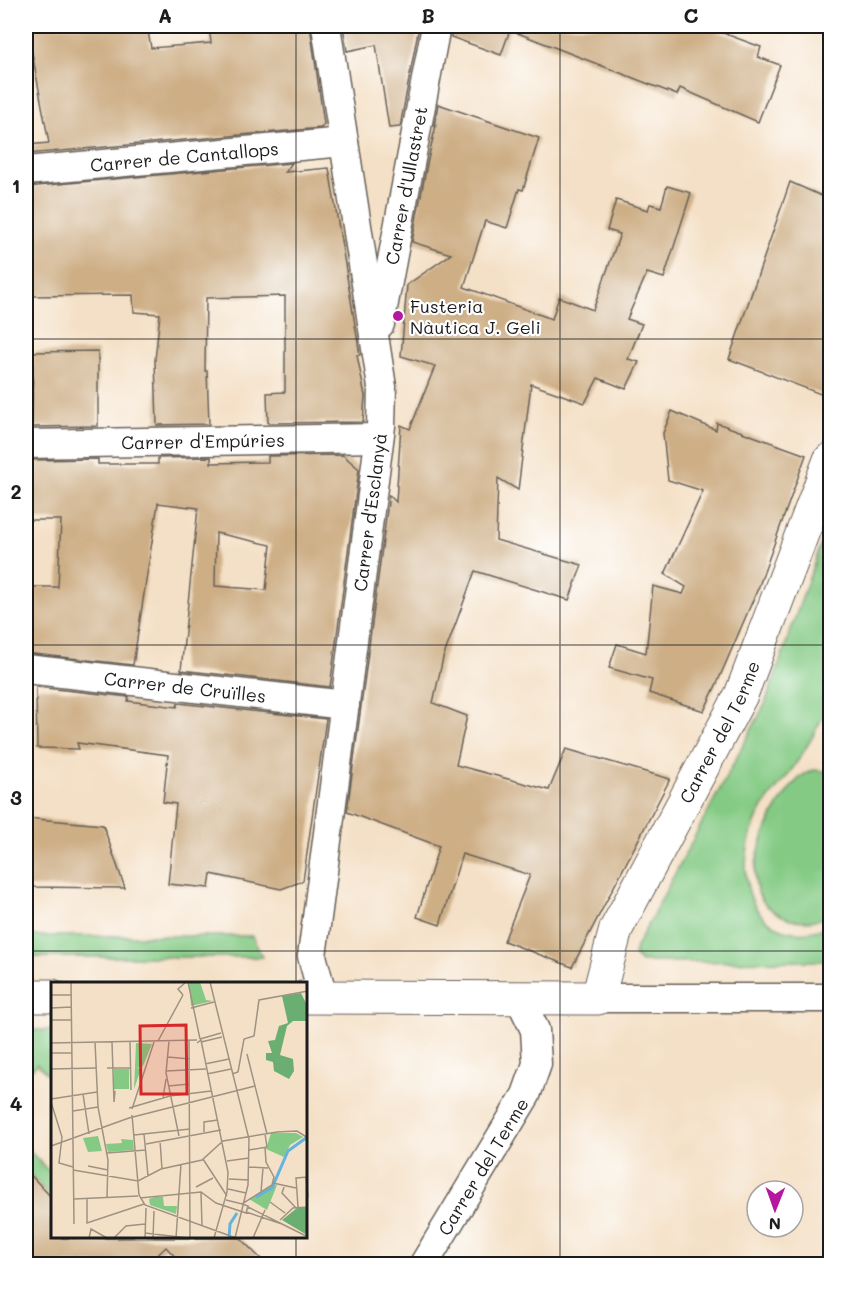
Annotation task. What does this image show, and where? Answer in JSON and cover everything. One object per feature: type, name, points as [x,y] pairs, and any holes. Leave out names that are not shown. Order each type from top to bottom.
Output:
[{"type":"street","name":"Carrer d'Esclanyà","points":[[314,997],[312,956],[380,438],[382,387],[326,26]]},
{"type":"street","name":"Carrer d'Ullastret","points":[[376,345],[436,26]]},
{"type":"street","name":"Carrer de Cantallops","points":[[26,171],[344,142]]},
{"type":"street","name":"Carrer d'Empúries","points":[[26,444],[380,438]]},
{"type":"street","name":"Carrer del Terme","points":[[598,998],[616,929],[741,694],[831,459]]},
{"type":"street","name":"Carrer de Cruïlles","points":[[26,669],[345,705]]},
{"type":"street","points":[[26,996],[51,996]]},
{"type":"street","points":[[314,997],[831,998]]},
{"type":"street","name":"Carrer del Terme","points":[[424,1264],[526,1095],[537,1064],[535,1030],[519,997]]},
{"type":"green space","points":[[824,535],[830,538],[830,700],[807,746],[765,804],[755,824],[746,858],[746,875],[749,892],[756,907],[766,920],[782,929],[794,932],[807,932],[830,924],[830,961],[641,962],[634,955],[636,947],[765,704]]},
{"type":"green space","points":[[814,770],[830,772],[830,914],[816,920],[800,921],[774,912],[762,900],[755,876],[761,845],[774,812],[793,785],[803,775]]},
{"type":"green space","points":[[26,936],[252,936],[262,957],[26,957]]},
{"type":"green space","points":[[26,1030],[51,1030],[51,1078],[37,1064],[26,1075]]},
{"type":"green space","points":[[26,1147],[51,1174],[51,1197],[26,1170]]},
{"type":"building","points":[[27,26],[147,26],[151,48],[211,43],[209,26],[310,26],[324,124],[321,128],[26,154],[26,145],[49,143]]},
{"type":"building","points":[[343,26],[419,26],[400,127],[389,128],[376,45],[347,51]]},
{"type":"building","points":[[452,26],[704,26],[761,47],[758,57],[780,65],[758,122],[680,88],[677,95],[510,30],[501,55],[451,37]]},
{"type":"building","points":[[438,104],[539,138],[523,190],[519,189],[507,228],[485,221],[464,287],[552,319],[559,297],[593,310],[620,234],[607,230],[616,200],[648,210],[650,204],[661,207],[667,186],[691,193],[664,278],[647,273],[627,319],[642,324],[628,359],[639,362],[626,389],[598,378],[585,403],[531,384],[518,490],[498,478],[496,540],[582,565],[569,600],[475,571],[443,658],[433,703],[467,716],[456,765],[549,790],[566,749],[670,779],[572,967],[504,941],[530,875],[462,854],[440,925],[417,917],[439,846],[347,812],[389,495],[396,502],[401,425],[410,429],[435,366],[401,356],[407,285],[451,254],[412,242],[436,125],[434,126]]},
{"type":"building","points":[[292,163],[285,172],[329,168],[360,355],[357,355],[365,396],[363,422],[268,423],[267,393],[285,392],[285,296],[206,298],[205,371],[207,371],[209,424],[157,425],[155,360],[160,314],[134,312],[133,295],[26,296],[26,187]]},
{"type":"building","points":[[790,182],[831,200],[831,398],[729,359]]},
{"type":"building","points":[[98,351],[98,426],[32,427],[33,352]]},
{"type":"building","points":[[672,411],[716,430],[717,423],[806,455],[759,586],[704,711],[649,693],[652,680],[609,668],[617,644],[646,653],[653,586],[683,594],[686,587],[665,574],[703,491],[668,480],[663,433]]},
{"type":"building","points":[[343,455],[359,469],[330,687],[181,670],[198,508],[158,503],[133,665],[26,653],[26,587],[58,587],[61,520],[26,520],[26,464],[32,464],[32,460],[98,459],[98,464],[158,464],[158,458],[211,457],[211,463],[268,462],[268,456]],"holes":[[[216,533],[271,545],[266,590],[215,586]]]},
{"type":"building","points":[[36,687],[129,697],[128,701],[177,707],[178,703],[326,719],[303,881],[281,889],[211,874],[209,888],[168,884],[176,804],[163,802],[168,755],[77,743],[79,749],[37,748]]},
{"type":"building","points":[[26,818],[103,825],[125,888],[26,887]]},
{"type":"building","points":[[26,1170],[51,1197],[51,1239],[241,1239],[266,1264],[182,1264],[166,1247],[148,1264],[26,1264]]},
{"type":"place","name":"Fusteria Nàutica J. Geli","points":[[398,316]]}]
